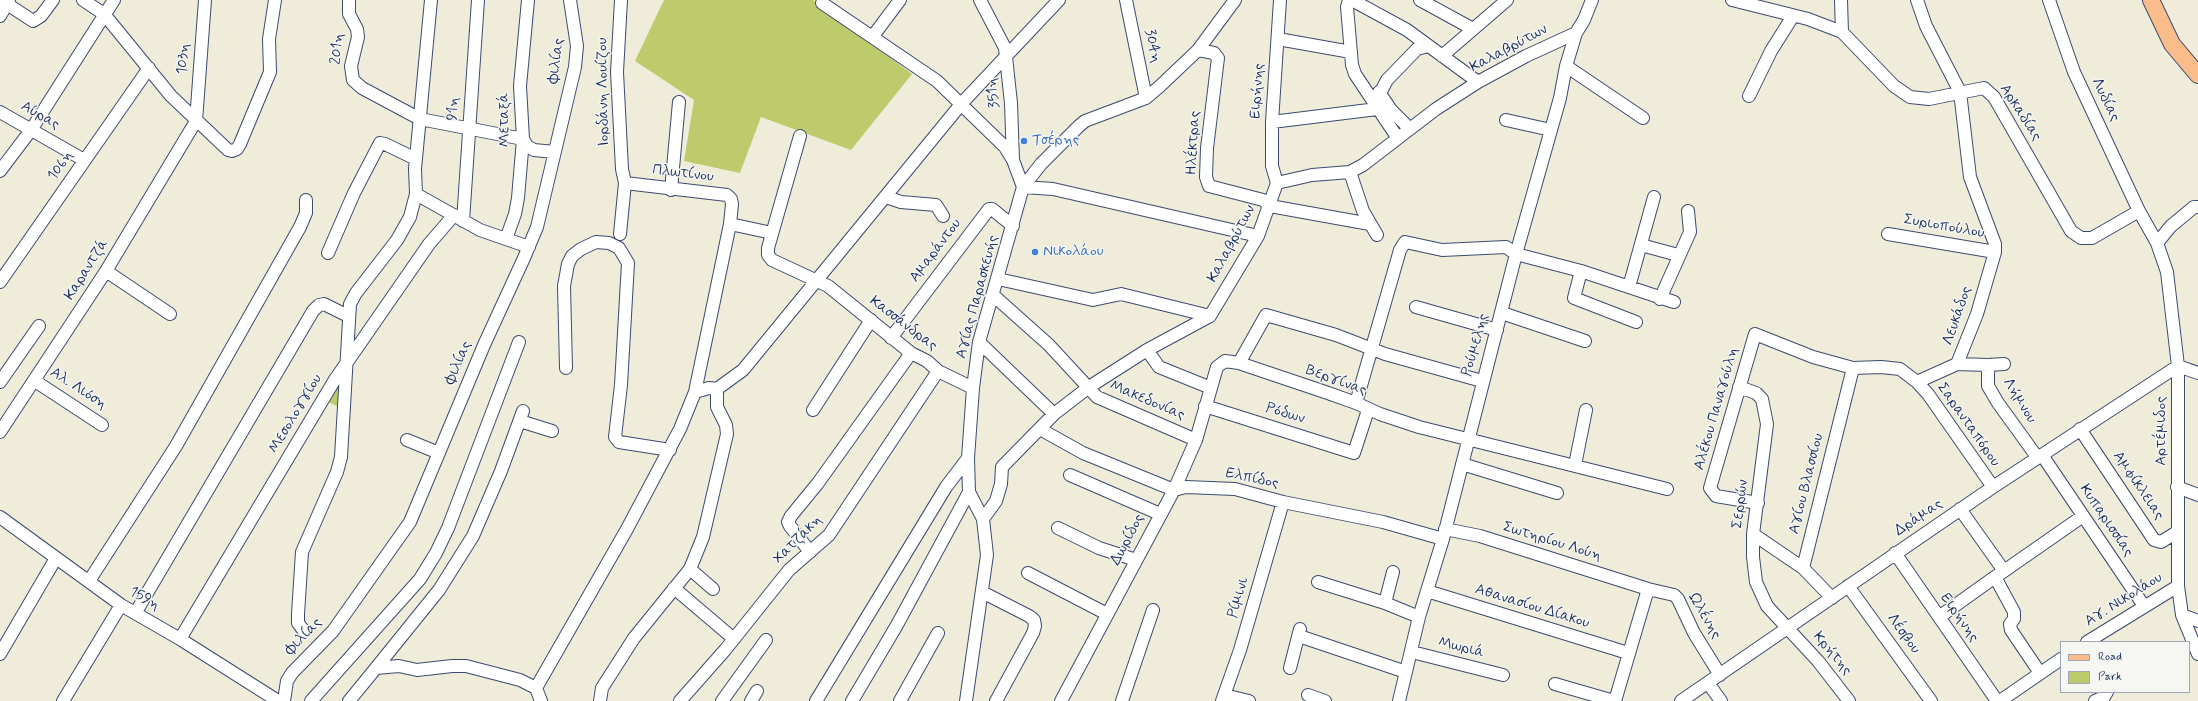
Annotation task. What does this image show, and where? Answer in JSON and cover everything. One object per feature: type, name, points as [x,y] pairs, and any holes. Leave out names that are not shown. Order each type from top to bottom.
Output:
[{"type":"main road","points":[[2151,0],[2172,44],[2198,74]]},
{"type":"street","points":[[0,16],[6,1],[32,21],[41,16],[53,0]]},
{"type":"street","points":[[83,0],[104,14],[117,32],[149,68],[171,96],[228,150],[232,151],[237,149],[270,72],[269,39],[275,0]]},
{"type":"street","points":[[0,171],[31,130],[114,0]]},
{"type":"street","name":"103η","points":[[196,121],[205,0]]},
{"type":"street","name":"201η","points":[[349,0],[349,14],[357,29],[358,36],[351,66],[353,80],[362,88],[420,119]]},
{"type":"street","points":[[304,631],[298,623],[302,552],[337,472],[344,441],[345,367],[350,304],[356,293],[397,240],[406,224],[416,194],[416,159],[431,0]]},
{"type":"street","name":"91η","points":[[458,218],[468,129],[478,0]]},
{"type":"street","name":"Μεταξά","points":[[506,239],[515,214],[518,198],[523,139],[520,86],[528,0]]},
{"type":"street","name":"Φιλίας","points":[[284,701],[287,681],[292,673],[333,631],[410,522],[484,346],[529,247],[537,227],[554,152],[567,105],[578,46],[570,0]]},
{"type":"street","name":"Ιορδάνη Λουίζου","points":[[620,234],[625,183],[622,169],[617,72],[621,0]]},
{"type":"street","points":[[873,36],[900,0]]},
{"type":"street","name":"351η","points":[[980,0],[1003,43],[1006,54],[1011,103],[1013,160],[1022,187]]},
{"type":"street","points":[[694,392],[709,388],[717,389],[743,370],[787,314],[816,282],[962,103],[1006,54],[1059,0]]},
{"type":"street","name":"Ειρήνης","points":[[1277,183],[1272,166],[1272,122],[1280,0]]},
{"type":"street","points":[[1397,137],[1355,74],[1347,8],[1350,0],[1407,30],[1478,82]]},
{"type":"street","points":[[1420,0],[1473,29]]},
{"type":"street","points":[[1442,56],[1507,0]]},
{"type":"street","name":"Ρούμελης","points":[[1398,701],[1427,591],[1444,534],[1482,381],[1502,313],[1516,254],[1551,130],[1566,66],[1576,33],[1584,20],[1592,0]]},
{"type":"street","name":"Αρκαδίας","points":[[1732,0],[1793,16],[1842,32],[1903,94],[1910,97],[1925,99],[1984,88],[1994,97],[2071,231],[2076,236],[2086,239],[2092,238],[2139,211]]},
{"type":"street","points":[[1841,0],[1842,32]]},
{"type":"street","points":[[1917,0],[1926,26],[1960,92]]},
{"type":"street","name":"Λυδίας","points":[[2049,0],[2074,72],[2139,211]]},
{"type":"street","name":"304η","points":[[1127,1],[1146,98]]},
{"type":"street","name":"Αγίας Παρασκευής","points":[[966,701],[987,555],[983,519],[969,492],[968,458],[973,388],[979,342],[1013,226],[1022,187],[1041,164],[1085,121],[1146,98],[1198,50],[1231,2]]},
{"type":"street","points":[[822,3],[873,36],[937,81],[962,103],[1005,147],[1013,160]]},
{"type":"street","points":[[1749,96],[1771,51],[1793,16]]},
{"type":"street","name":"Καλαβρύτων","points":[[983,519],[993,506],[998,495],[1002,467],[1054,414],[1089,387],[1147,350],[1194,326],[1210,316],[1258,236],[1277,183],[1312,175],[1350,172],[1363,165],[1409,128],[1478,82],[1526,56],[1576,33]]},
{"type":"street","points":[[1278,39],[1352,52]]},
{"type":"street","points":[[1377,109],[1379,92],[1406,59],[1417,49],[1428,46]]},
{"type":"street","name":"Ηλέκτρας","points":[[1198,50],[1214,54],[1218,58],[1207,148],[1206,181],[1209,186],[1214,189],[1263,200],[1270,206]]},
{"type":"street","points":[[1566,66],[1643,118]]},
{"type":"street","name":"106η","points":[[0,282],[149,68]]},
{"type":"street","points":[[1379,92],[1391,110],[1409,128]]},
{"type":"street","name":"Λευκάδος","points":[[1917,382],[1957,364],[1972,333],[1995,252],[1993,238],[1970,177],[1960,92]]},
{"type":"street","points":[[671,190],[679,102]]},
{"type":"street","points":[[1272,122],[1377,109]]},
{"type":"street","name":"Αύρας","points":[[0,112],[84,160]]},
{"type":"street","points":[[420,119],[523,139],[527,146],[534,150],[554,152]]},
{"type":"street","points":[[1506,120],[1551,130]]},
{"type":"street","name":"Καραντζά","points":[[0,432],[106,271],[196,121]]},
{"type":"street","name":"Κασσάνδρας","points":[[800,136],[772,233],[768,255],[772,260],[816,282],[828,286],[911,353],[927,362],[938,371],[973,388]]},
{"type":"street","points":[[328,253],[354,192],[380,143],[386,144],[416,159]]},
{"type":"street","points":[[1350,172],[1370,224],[1377,235]]},
{"type":"street","name":"Πλωτίνου","points":[[625,183],[671,190],[727,195],[732,199],[730,224]]},
{"type":"street","points":[[1022,187],[1053,189],[1258,236]]},
{"type":"street","points":[[416,194],[490,235],[529,247]]},
{"type":"street","points":[[886,197],[901,202],[936,205],[943,216]]},
{"type":"street","points":[[1629,287],[1654,197]]},
{"type":"street","points":[[89,581],[176,446],[300,227],[306,213],[306,200]]},
{"type":"street","points":[[1270,206],[1370,224]]},
{"type":"street","points":[[2157,243],[2171,226],[2194,207],[2198,207]]},
{"type":"street","name":"Αμαράντου","points":[[892,338],[988,209],[992,209],[1013,226]]},
{"type":"street","points":[[1660,299],[1678,255],[1690,232],[1688,211]]},
{"type":"street","name":"Αρτέμιδος","points":[[2139,211],[2157,243],[2167,272],[2178,366],[2178,586],[2182,614],[2198,654]]},
{"type":"street","name":"Μεσολογγίου","points":[[180,639],[334,381],[345,367],[355,348],[426,249],[458,218]]},
{"type":"street","points":[[536,688],[628,529],[680,429],[694,392],[730,224],[772,233]]},
{"type":"street","name":"Συριοπούλου","points":[[1888,234],[1995,252]]},
{"type":"street","points":[[566,368],[564,286],[568,264],[572,256],[581,249],[596,242],[609,243],[619,248],[628,263],[621,385],[615,437],[619,442],[670,450]]},
{"type":"street","points":[[1356,403],[1400,250],[1405,242],[1442,250],[1506,247],[1516,254],[1581,271],[1660,299],[1674,302]]},
{"type":"street","points":[[1641,245],[1678,255]]},
{"type":"street","points":[[106,271],[170,314]]},
{"type":"street","points":[[1581,271],[1574,298],[1636,322]]},
{"type":"street","points":[[998,279],[1093,300],[1121,294],[1210,316]]},
{"type":"street","name":"Μακεδονίας","points":[[993,295],[1049,345],[1089,387],[1096,397],[1196,440]]},
{"type":"street","points":[[136,612],[313,311],[319,305],[324,304],[348,316]]},
{"type":"street","points":[[1416,307],[1497,330]]},
{"type":"street","points":[[1502,313],[1585,341]]},
{"type":"street","points":[[1239,363],[1266,315],[1336,335],[1385,354],[1482,381]]},
{"type":"street","points":[[813,410],[871,320]]},
{"type":"street","points":[[0,382],[39,326]]},
{"type":"street","name":"Αλέκου Παναγούλη","points":[[1758,503],[1716,496],[1710,488],[1755,334],[1813,357],[1853,368]]},
{"type":"street","points":[[311,701],[420,579],[436,553],[448,528],[519,342]]},
{"type":"street","points":[[979,342],[1054,414]]},
{"type":"street","points":[[1147,350],[1159,367],[1211,388]]},
{"type":"street","points":[[810,552],[790,526],[788,522],[791,516],[818,484],[911,353]]},
{"type":"street","name":"Βεργίνας","points":[[1211,388],[1217,367],[1221,362],[1229,361],[1239,363],[1356,403],[1368,410],[1419,427],[1667,489]]},
{"type":"street","points":[[1957,364],[2004,364]]},
{"type":"street","name":"Λήμνου","points":[[1988,364],[1988,386],[1998,403],[2040,456]]},
{"type":"street","points":[[2178,366],[2198,373]]},
{"type":"street","name":"Δράμας","points":[[1681,701],[1960,509],[2178,366]]},
{"type":"street","points":[[1853,368],[1881,367],[1900,369],[1917,382]]},
{"type":"street","name":"Αγίου Βλασσίου","points":[[1803,568],[1853,368]]},
{"type":"street","name":"Χατζάκη","points":[[680,701],[734,639],[788,570],[829,535],[938,371]]},
{"type":"street","name":"Αλ. Λιόση","points":[[35,381],[102,425]]},
{"type":"street","name":"Σαρανταπόρου","points":[[1917,382],[1928,394],[1993,487]]},
{"type":"street","name":"Σερρών","points":[[1739,387],[1756,393],[1762,399],[1766,409],[1767,424],[1753,534],[1753,557],[1756,582],[1767,606],[1789,628]]},
{"type":"street","name":"Δωρίδος","points":[[1062,701],[1174,490],[1196,440],[1211,388]]},
{"type":"street","points":[[600,701],[602,688],[621,657],[634,638],[690,569],[703,537],[727,434],[726,425],[717,407],[717,389]]},
{"type":"street","name":"Ρόδων","points":[[1205,406],[1354,452],[1368,410]]},
{"type":"street","points":[[1575,465],[1586,410]]},
{"type":"street","points":[[349,701],[423,612],[465,549],[487,504],[522,416],[552,431]]},
{"type":"street","points":[[1040,429],[1083,453],[1174,490]]},
{"type":"street","name":"Αμφίκλειας","points":[[2080,429],[2154,540],[2161,542],[2177,532]]},
{"type":"street","points":[[407,440],[439,453]]},
{"type":"street","name":"Κυπαρισσίας","points":[[2040,456],[2144,606]]},
{"type":"street","points":[[816,701],[942,494],[968,458]]},
{"type":"street","points":[[1462,464],[1557,493]]},
{"type":"street","points":[[1070,475],[1160,514]]},
{"type":"street","name":"Ελπίδος","points":[[1174,490],[1186,487],[1235,488],[1283,502],[1444,534]]},
{"type":"street","points":[[2177,487],[2198,494]]},
{"type":"street","points":[[852,701],[897,625],[969,492]]},
{"type":"street","name":"Ρίμινι","points":[[1223,698],[1240,650],[1283,502]]},
{"type":"street","points":[[1960,509],[1999,574],[2014,612],[2014,619],[2010,624],[2011,630],[2040,673]]},
{"type":"street","points":[[1938,617],[2083,516]]},
{"type":"street","name":"159η","points":[[0,517],[121,605],[136,612],[278,701]]},
{"type":"street","points":[[1058,528],[1099,548],[1136,560]]},
{"type":"street","name":"Σωτηρίου Λούη","points":[[1444,534],[1503,543],[1648,589]]},
{"type":"street","points":[[1753,534],[1803,568],[1832,598]]},
{"type":"street","name":"Ειρήνης","points":[[1895,554],[1997,701]]},
{"type":"street","points":[[0,654],[56,558]]},
{"type":"street","points":[[690,569],[713,589]]},
{"type":"street","points":[[1385,603],[1393,572]]},
{"type":"street","points":[[1028,573],[1107,614]]},
{"type":"street","points":[[1318,582],[1385,603],[1420,617]]},
{"type":"street","name":"Λέσβου","points":[[1848,586],[1931,701]]},
{"type":"street","name":"Αγ. Νικολάου","points":[[2091,641],[2178,586]]},
{"type":"street","points":[[674,588],[734,639]]},
{"type":"street","points":[[1555,684],[1614,701],[1648,589]]},
{"type":"street","name":"Ωλένης","points":[[1648,589],[1674,596],[1678,599],[1694,633],[1720,675]]},
{"type":"street","name":"Αθανασίου Δίακου","points":[[1427,591],[1628,653]]},
{"type":"street","points":[[982,592],[1029,616],[1034,620],[1035,626],[1033,633],[996,701]]},
{"type":"street","points":[[63,701],[121,605]]},
{"type":"street","points":[[1122,701],[1153,610]]},
{"type":"street","points":[[2182,614],[2198,621]]},
{"type":"street","name":"Κρήτης","points":[[1789,628],[1849,701]]},
{"type":"street","points":[[1290,668],[1299,632],[1406,672]]},
{"type":"street","points":[[900,701],[938,633]]},
{"type":"street","points":[[722,701],[766,640]]},
{"type":"street","name":"Μωριά","points":[[1412,652],[1503,675]]},
{"type":"street","points":[[2000,701],[2060,660]]},
{"type":"street","points":[[376,668],[398,666],[417,670],[466,666],[520,680],[536,688],[541,701]]},
{"type":"street","points":[[1708,683],[1721,701]]},
{"type":"street","points":[[2095,701],[2104,697],[2106,693]]},
{"type":"street","points":[[1308,695],[1325,701]]},
{"type":"street","points":[[1223,698],[1249,701]]},
{"type":"green space","points":[[664,0],[813,0],[912,74],[851,150],[761,117],[740,173],[684,161],[694,100],[635,61]]},
{"type":"green space","points":[[340,378],[340,408],[327,401]]},
{"type":"place","name":"Τσέρης","points":[[1024,141]]},
{"type":"place","name":"Νικολάου","points":[[1035,252]]}]
